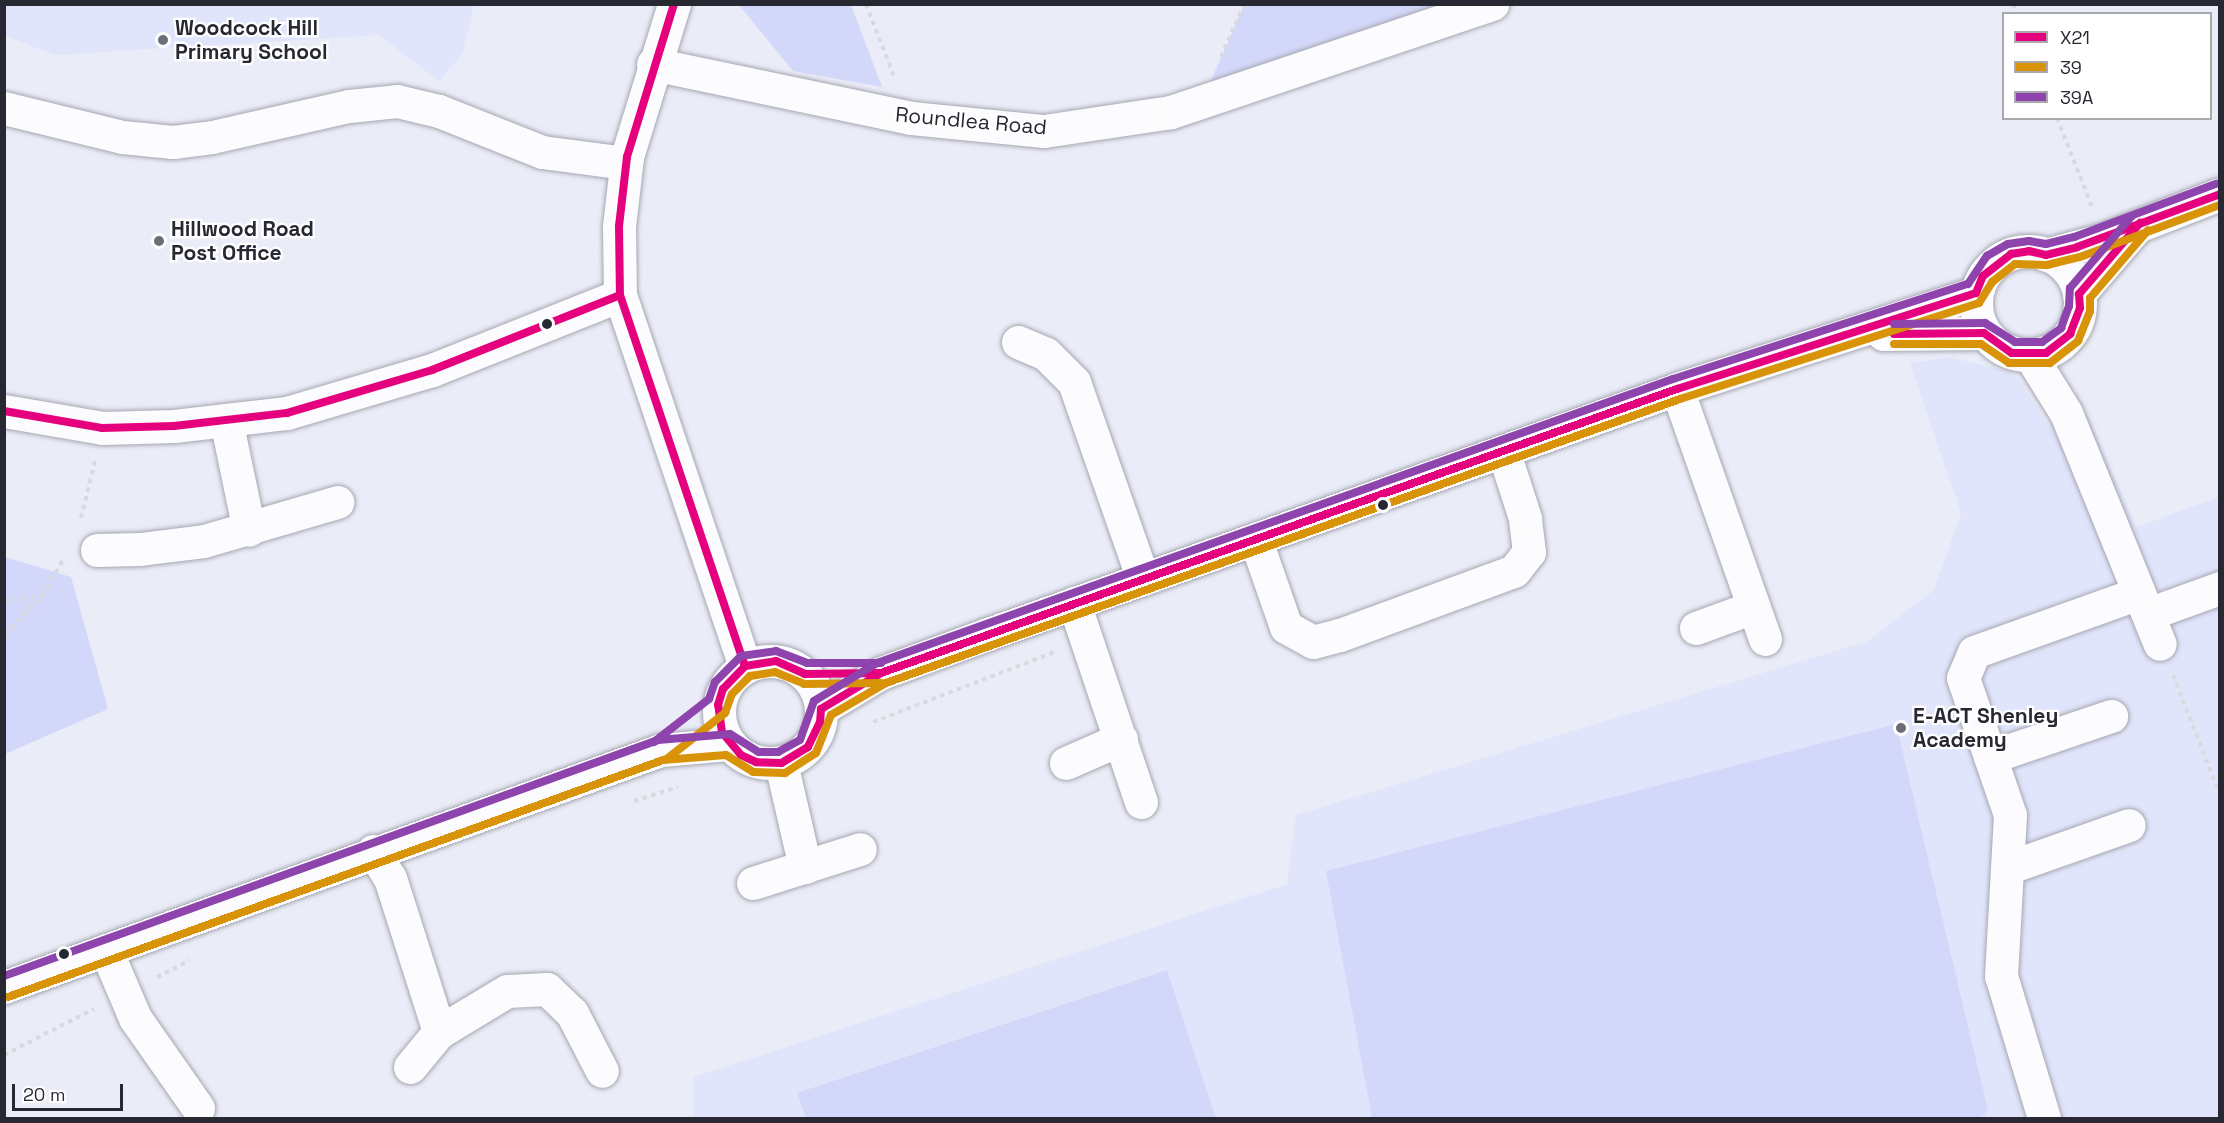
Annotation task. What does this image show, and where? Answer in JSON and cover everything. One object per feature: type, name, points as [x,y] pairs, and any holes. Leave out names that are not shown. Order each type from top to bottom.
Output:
[{"type":"street","points":[[674,4],[652,64],[626,163],[619,226],[620,295],[745,666]]},
{"type":"street","name":"Roundlea Road","points":[[652,64],[911,118],[1044,131],[1171,112],[1442,12],[1492,4]]},
{"type":"street","points":[[4,108],[122,137],[173,142],[212,137],[349,106],[397,101],[439,111],[542,152],[626,163]]},
{"type":"street","points":[[2046,255],[2104,239],[2140,223],[2220,194]]},
{"type":"street","points":[[2079,294],[2140,223]]},
{"type":"street","points":[[2029,251],[2046,255],[2062,263],[2073,277],[2079,294],[2077,322],[2061,344],[2030,356],[2012,353],[1984,333],[1977,313],[1976,293],[1983,276],[1995,262],[2011,254],[2029,251]]},
{"type":"street","points":[[821,709],[881,673],[1074,603],[1504,453],[1677,389],[1976,293]]},
{"type":"street","points":[[4,411],[102,428],[226,420],[330,403],[432,370],[620,295]]},
{"type":"street","points":[[1842,335],[1984,333]]},
{"type":"street","points":[[1018,342],[1046,354],[1074,382],[1143,579]]},
{"type":"street","points":[[2061,344],[2066,413]]},
{"type":"street","points":[[2030,356],[2066,413],[2149,617]]},
{"type":"street","points":[[1677,389],[1766,639]]},
{"type":"street","points":[[226,420],[249,530]]},
{"type":"street","points":[[1256,541],[1286,627],[1313,642],[1340,635],[1514,571],[1529,552],[1524,518],[1504,453]]},
{"type":"street","points":[[97,550],[171,546],[249,530],[337,502]]},
{"type":"street","points":[[2044,1119],[2001,976],[2010,815],[1964,678],[1974,652],[2149,617],[2220,588]]},
{"type":"street","points":[[1074,603],[1140,802]]},
{"type":"street","points":[[1696,628],[1753,607]]},
{"type":"street","points":[[805,674],[816,690],[821,709],[820,722],[808,747],[781,763],[756,762],[729,744],[718,718],[718,705],[732,676],[745,666],[776,661],[805,674],[881,673]]},
{"type":"street","points":[[661,750],[718,705]]},
{"type":"street","points":[[1990,757],[2111,716]]},
{"type":"street","points":[[1066,763],[1121,739]]},
{"type":"street","points":[[4,987],[373,851],[661,750],[729,744]]},
{"type":"street","points":[[781,763],[805,867]]},
{"type":"street","points":[[2007,868],[2129,825]]},
{"type":"street","points":[[753,883],[860,849]]},
{"type":"street","points":[[373,851],[390,878],[439,1032]]},
{"type":"street","points":[[106,950],[135,1018],[198,1108]]},
{"type":"street","points":[[410,1067],[439,1032],[507,991],[547,989],[572,1013],[602,1071]]},
{"type":"path","points":[[866,4],[911,118]]},
{"type":"path","points":[[1202,101],[1244,4]]},
{"type":"path","points":[[2058,120],[2104,239]]},
{"type":"path","points":[[4,600],[42,596]]},
{"type":"path","points":[[2149,617],[2220,795]]},
{"type":"shaded area","name":"Woodcock Hill Primary School","points":[[5,4],[474,5],[463,53],[439,81],[379,35],[55,55],[5,36]]},
{"type":"shaded area","points":[[739,5],[851,5],[882,87],[793,71]]},
{"type":"shaded area","points":[[1244,5],[1492,5],[1202,101]]},
{"type":"shaded area","name":"E-ACT Shenley Academy","points":[[1950,357],[2014,373],[2049,426],[2086,411],[2136,527],[2219,497],[2219,1118],[693,1118],[694,1077],[1287,884],[1296,815],[1868,641],[1934,590],[1961,513],[1910,363]]},
{"type":"shaded area","points":[[5,557],[71,577],[108,709],[5,754]]},
{"type":"shaded area","points":[[1896,724],[1988,1110],[1981,1118],[1372,1118],[1326,871]]},
{"type":"shaded area","points":[[1167,970],[1216,1118],[806,1118],[797,1093]]},
{"type":"transit line","name":"X21","points":[[674,4],[627,157],[619,226],[620,295],[745,666]]},
{"type":"transit line","name":"39A","points":[[4,976],[658,740],[730,734],[759,752],[778,752],[800,740],[814,701],[877,663],[1673,379],[1968,284],[1987,256],[2008,244],[2029,241],[2046,244],[2074,237],[2216,184]]},
{"type":"transit line","name":"X21","points":[[881,673],[1677,389],[1976,293],[1983,276],[2011,254],[2029,251],[2046,255],[2077,247],[2220,194]]},
{"type":"transit line","name":"39","points":[[8,997],[663,760],[726,755],[753,772],[785,773],[816,753],[831,715],[886,683],[1680,399],[1979,303],[1992,282],[2015,264],[2047,265],[2080,257],[2220,205]]},
{"type":"transit line","name":"39A","points":[[1894,324],[1985,323],[2015,342],[2042,342],[2061,328],[2069,306],[2070,288],[2132,216]]},
{"type":"transit line","name":"X21","points":[[1894,334],[1984,333],[2012,353],[2046,353],[2070,334],[2080,308],[2079,294],[2140,223]]},
{"type":"transit line","name":"39","points":[[1894,344],[1981,344],[2009,363],[2050,363],[2078,341],[2090,311],[2090,298],[2148,230]]},
{"type":"transit line","name":"X21","points":[[4,411],[102,428],[174,426],[287,413],[432,370],[620,295]]},
{"type":"transit line","name":"39A","points":[[654,742],[709,699],[715,682],[741,656],[776,651],[807,663],[881,663]]},
{"type":"transit line","name":"X21","points":[[776,661],[805,674],[881,673],[821,709],[820,722],[808,747],[781,763],[756,762],[741,755],[722,732],[718,705],[723,689],[745,666],[776,661]]},
{"type":"transit line","name":"39","points":[[668,758],[725,713],[732,694],[750,676],[775,672],[804,684],[881,683]]},
{"type":"place","name":"Woodcock Hill Primary School","points":[[163,40]]},
{"type":"place","name":"Hillwood Road Post Office","points":[[159,241]]},
{"type":"place","name":"E-ACT Shenley Academy","points":[[1901,728]]}]
